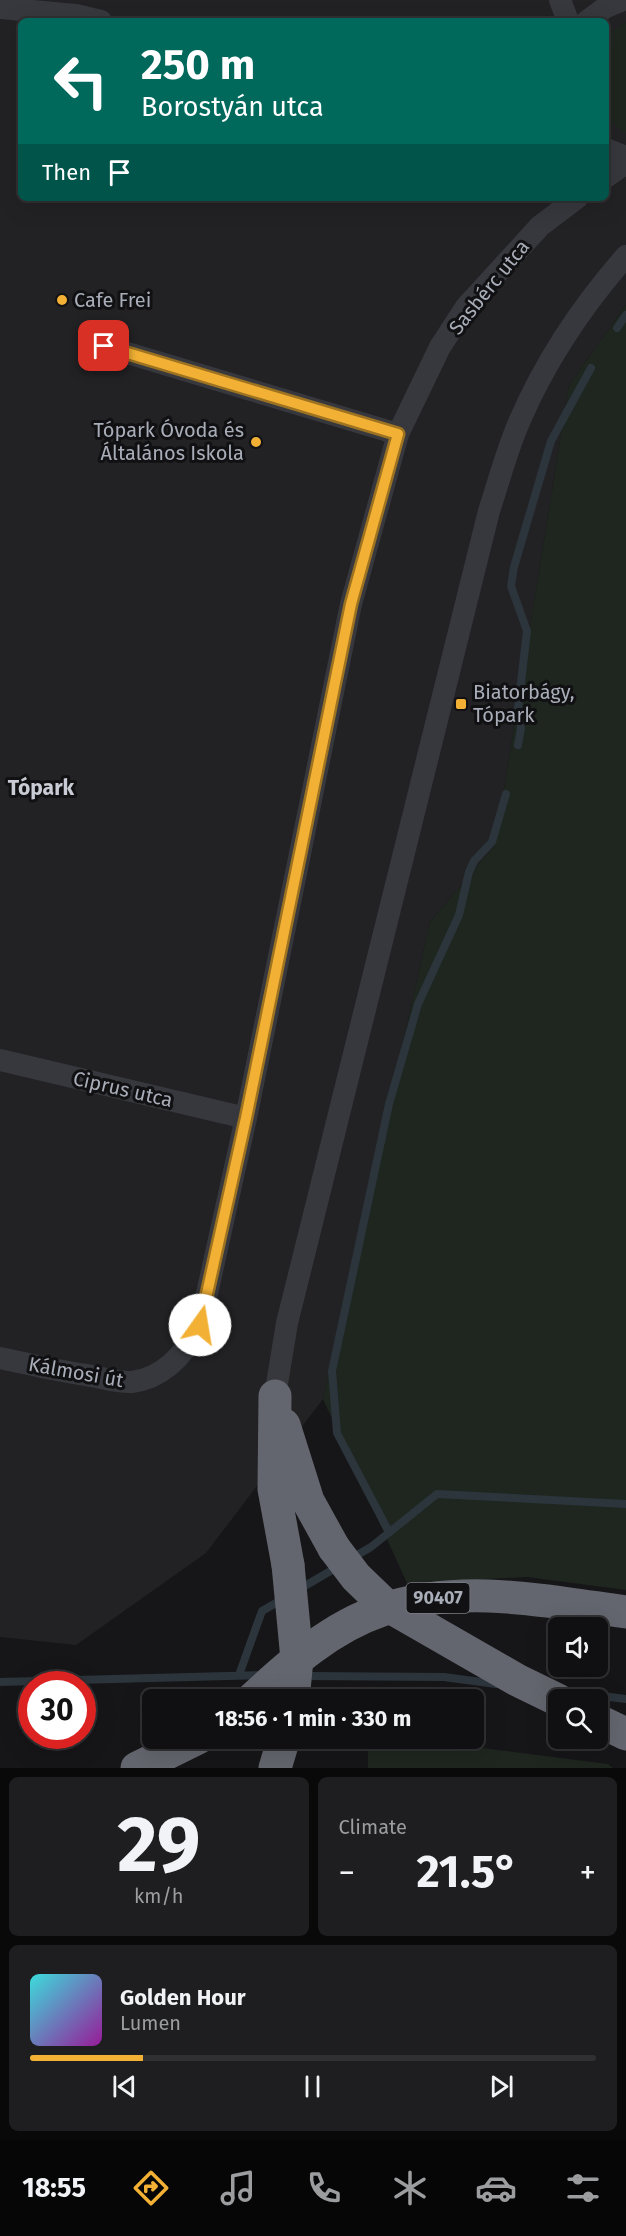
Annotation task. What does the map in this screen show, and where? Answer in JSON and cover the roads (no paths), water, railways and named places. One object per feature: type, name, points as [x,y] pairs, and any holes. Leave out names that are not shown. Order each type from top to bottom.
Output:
[{"type":"highway","points":[[275,1396],[309,1501],[334,1548],[356,1577],[383,1603],[517,1680],[548,1695]]},
{"type":"highway","points":[[275,1396],[274,1489],[288,1565],[297,1659],[294,1689]]},
{"type":"highway","name":"90407","points":[[263,1689],[291,1663],[327,1637],[382,1610],[426,1599],[477,1595],[626,1612]]},
{"type":"highway","points":[[608,1725],[626,1734]]},
{"type":"highway","points":[[137,1768],[176,1749]]},
{"type":"highway","points":[[275,1768],[281,1749]]},
{"type":"street","points":[[50,0],[76,15]]},
{"type":"street","points":[[560,0],[567,18]]},
{"type":"street","points":[[591,18],[606,7],[623,0]]},
{"type":"street","points":[[0,8],[88,18]]},
{"type":"street","points":[[609,150],[626,157]]},
{"type":"street","points":[[609,175],[626,163]]},
{"type":"street","name":"Sasbérc utca","points":[[151,1377],[187,1349],[200,1325],[246,1118],[351,604],[398,434],[441,347],[466,307],[540,226],[556,201]]},
{"type":"street","name":"Sasbérc utca","points":[[540,226],[573,201]]},
{"type":"street","points":[[275,1396],[287,1323],[489,511],[519,421],[541,378],[597,289],[626,256]]},
{"type":"street","points":[[104,346],[398,434]]},
{"type":"street","name":"Ciprus utca","points":[[0,1060],[246,1118]]},
{"type":"street","name":"Kálmosi út","points":[[0,1358],[64,1372],[131,1382],[151,1377]]},
{"type":"waterway","points":[[617,328],[626,315]]},
{"type":"waterway","points":[[518,745],[521,728],[518,708],[527,631],[511,586],[514,567],[551,441],[591,368]]},
{"type":"waterway","points":[[389,1532],[337,1433],[332,1371],[389,1104],[418,1004],[459,915],[469,872],[474,861],[492,842],[506,794]]},
{"type":"waterway","points":[[352,1558],[371,1547],[437,1494],[626,1504]]},
{"type":"waterway","points":[[298,1590],[339,1566]]},
{"type":"waterway","points":[[239,1675],[262,1611],[283,1599]]},
{"type":"waterway","points":[[0,1682],[263,1675]]},
{"type":"waterway","points":[[302,1676],[444,1677],[496,1684]]},
{"type":"waterway","points":[[608,1697],[626,1699]]},
{"type":"place","name":"Cafe Frei","points":[[62,300]]},
{"type":"place","name":"Tópark Óvoda és Általános Iskola","points":[[256,442]]},
{"type":"place","name":"Biatorbágy, Tópark","points":[[461,704]]},
{"type":"district","name":"Tópark","points":[[41,788]]}]
